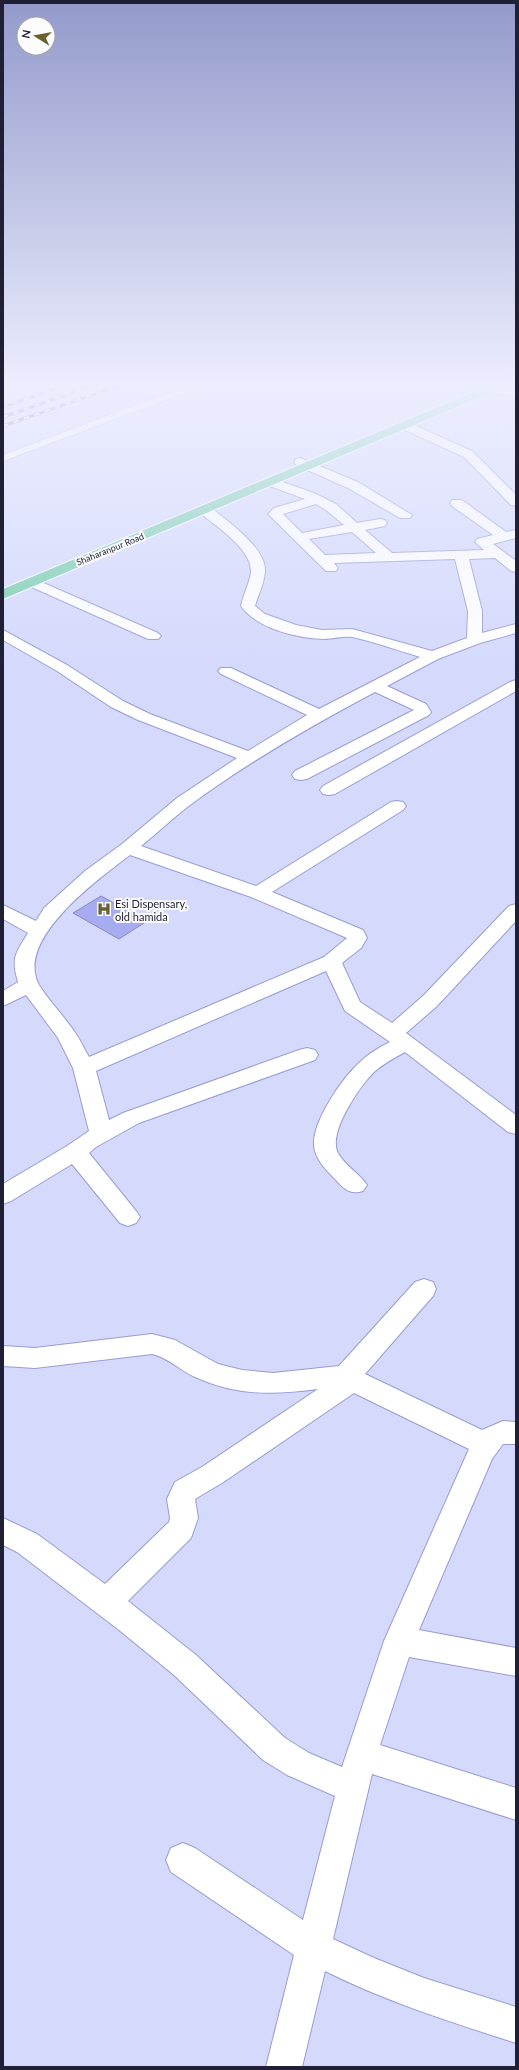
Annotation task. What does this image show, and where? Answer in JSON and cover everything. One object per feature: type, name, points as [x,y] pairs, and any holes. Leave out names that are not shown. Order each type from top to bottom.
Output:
[{"type":"main road","name":"Shaharanpur Road","points":[[3,588],[266,480]]},
{"type":"main road","name":"Shaharanpur Road","points":[[3,594],[275,480]]},
{"type":"street","points":[[340,480],[353,485],[405,515]]},
{"type":"street","points":[[494,480],[516,502]]},
{"type":"street","points":[[271,482],[331,507],[388,557]]},
{"type":"street","points":[[317,500],[275,513],[336,573]]},
{"type":"street","points":[[456,503],[510,535]]},
{"type":"street","points":[[205,510],[236,534],[256,562],[258,571],[248,606],[256,614],[269,621],[304,631],[322,634],[352,633],[433,656]]},
{"type":"street","points":[[300,537],[380,523]]},
{"type":"street","points":[[510,535],[482,542],[516,568]]},
{"type":"street","points":[[321,559],[498,554]]},
{"type":"street","points":[[461,555],[475,611],[476,640]]},
{"type":"street","points":[[32,582],[154,636]]},
{"type":"street","points":[[101,1133],[84,1068],[67,1036],[29,985],[24,965],[28,948],[38,930],[51,912],[92,875],[128,848],[183,802],[249,757],[319,715],[433,656],[476,640],[516,628]]},
{"type":"street","points":[[3,634],[62,668],[117,704],[144,717],[249,757]]},
{"type":"street","points":[[226,671],[319,715]]},
{"type":"street","points":[[329,790],[516,685]]},
{"type":"street","points":[[302,775],[423,712],[420,707],[374,686]]},
{"type":"street","points":[[258,893],[397,806]]},
{"type":"street","points":[[84,1068],[331,961],[354,944],[357,938],[356,934],[258,893],[128,848]]},
{"type":"street","points":[[3,911],[38,930]]},
{"type":"street","points":[[355,1185],[332,1160],[325,1148],[328,1126],[347,1093],[367,1067],[400,1037],[430,1001],[512,921]]},
{"type":"street","points":[[331,961],[352,1006],[400,1037],[516,1126]]},
{"type":"street","points":[[3,999],[29,985]]},
{"type":"street","points":[[6,1186],[75,1152],[101,1133],[131,1118],[307,1055]]},
{"type":"street","points":[[75,1152],[128,1217]]},
{"type":"street","points":[[106,1602],[181,1529],[184,1518],[181,1499],[185,1491],[212,1475],[350,1378],[424,1289]]},
{"type":"street","points":[[3,1356],[35,1358],[142,1344],[158,1344],[165,1346],[197,1366],[228,1378],[249,1382],[278,1384],[327,1377],[350,1378],[486,1444]]},
{"type":"street","points":[[284,2067],[361,1755],[399,1642],[486,1444],[491,1436],[500,1432],[516,1433]]},
{"type":"street","points":[[3,1531],[27,1543],[106,1602],[185,1666],[274,1749],[298,1764],[353,1788]]},
{"type":"street","points":[[399,1642],[516,1662]]},
{"type":"street","points":[[361,1755],[516,1804]]},
{"type":"street","points":[[183,1860],[313,1948],[364,1972],[424,1996],[516,2025]]},
{"type":"building","points":[[101,896],[147,921],[119,939],[73,913]]},
{"type":"place","name":"Esi Dispensary, old hamida","points":[[104,909]]}]
